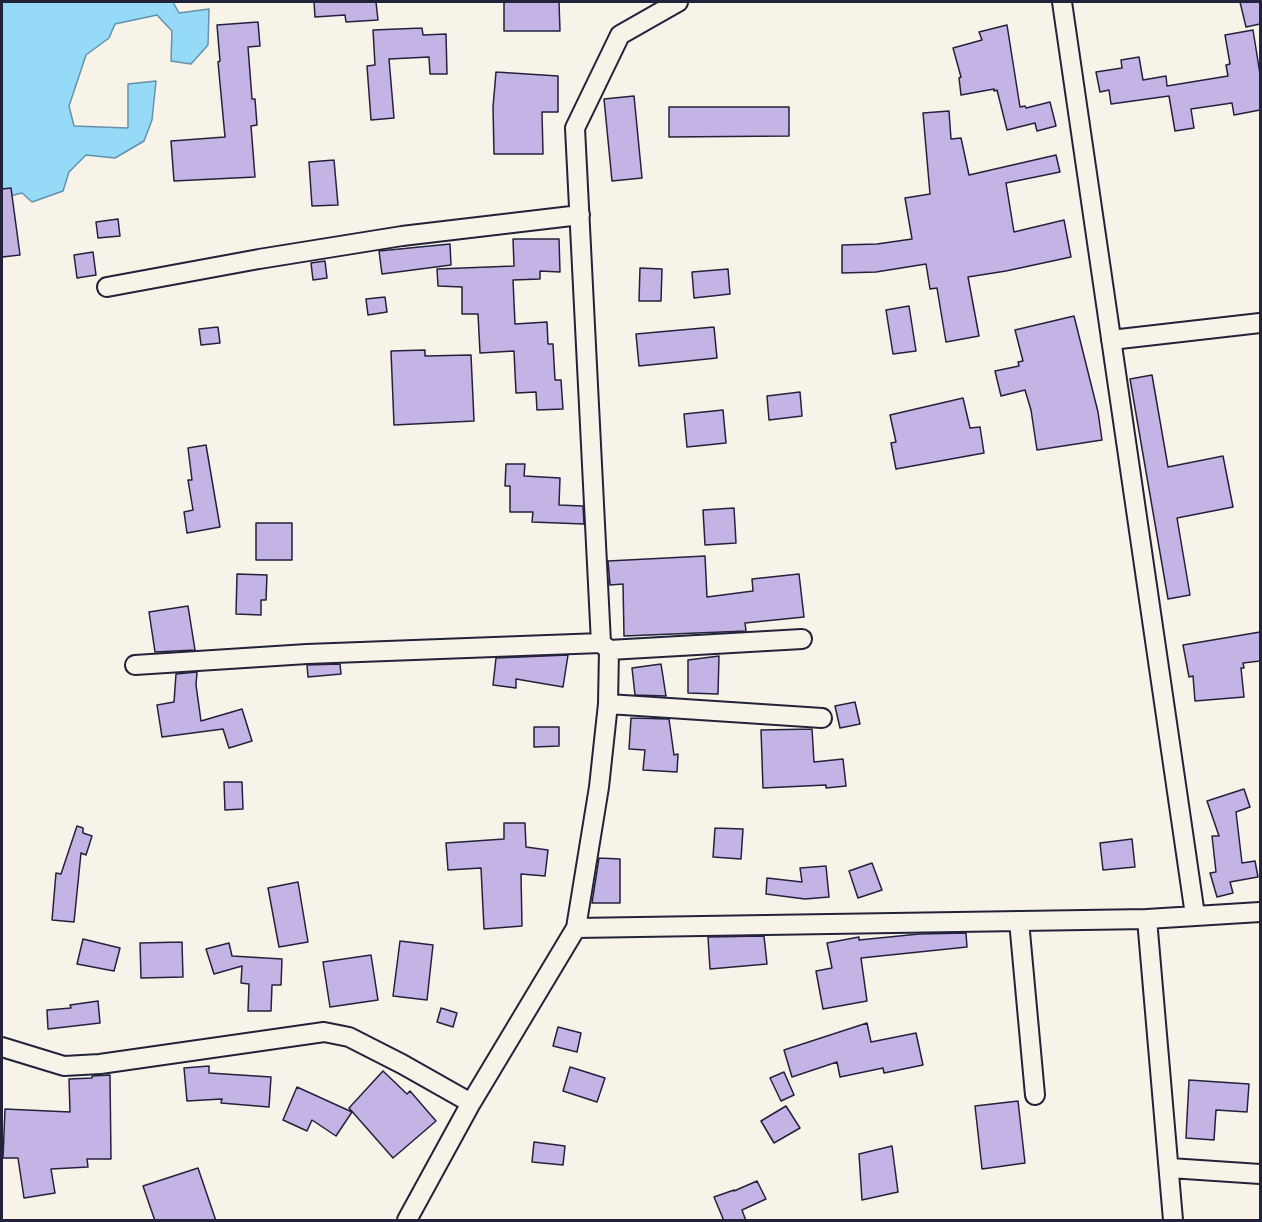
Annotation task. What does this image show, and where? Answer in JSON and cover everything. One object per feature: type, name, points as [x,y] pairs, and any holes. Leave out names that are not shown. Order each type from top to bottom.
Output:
[{"type":"street","points":[[407,1221],[471,1103],[576,928],[599,787],[608,705],[576,128],[620,35],[678,2]]},
{"type":"street","points":[[1062,2],[1195,915]]},
{"type":"street","points":[[107,286],[259,258],[402,236],[580,215]]},
{"type":"street","points":[[1111,340],[1260,323]]},
{"type":"street","points":[[135,665],[306,654],[605,647],[802,639]]},
{"type":"street","points":[[608,705],[822,718]]},
{"type":"street","points":[[576,928],[1147,919],[1260,912]]},
{"type":"street","points":[[1147,919],[1173,1221]]},
{"type":"street","points":[[1019,921],[1035,1095]]},
{"type":"street","points":[[2,1047],[64,1066],[100,1065],[324,1032],[349,1037],[471,1103]]},
{"type":"street","points":[[1170,1168],[1260,1174]]},
{"type":"water","points":[[2,2],[173,2],[179,13],[209,9],[208,45],[191,64],[171,61],[172,31],[157,15],[115,24],[109,38],[86,55],[69,106],[74,126],[128,128],[128,84],[156,81],[152,120],[144,141],[115,158],[86,155],[69,172],[63,191],[32,202],[22,193],[2,198]]},
{"type":"building","points":[[314,2],[376,2],[378,20],[346,22],[345,15],[315,17]]},
{"type":"building","points":[[504,2],[559,2],[560,31],[504,31]]},
{"type":"building","points":[[1240,2],[1260,2],[1260,24],[1246,27]]},
{"type":"building","points":[[258,22],[260,46],[248,47],[252,99],[255,99],[257,125],[251,126],[255,177],[174,181],[171,141],[225,137],[217,25]]},
{"type":"building","points":[[1007,25],[1020,107],[1025,106],[1026,108],[1050,102],[1056,126],[1037,131],[1035,123],[1007,130],[997,90],[961,95],[959,78],[961,77],[953,48],[982,40],[979,32]]},
{"type":"building","points":[[422,28],[423,35],[446,34],[447,74],[430,74],[429,57],[389,59],[394,118],[371,120],[367,66],[375,65],[373,30]]},
{"type":"building","points":[[1253,30],[1260,74],[1260,110],[1234,115],[1232,103],[1191,109],[1194,128],[1175,131],[1169,96],[1111,104],[1109,90],[1100,92],[1096,72],[1122,68],[1121,60],[1139,57],[1143,80],[1166,76],[1167,86],[1228,76],[1226,65],[1230,64],[1225,35]]},
{"type":"building","points":[[496,72],[558,76],[558,112],[542,112],[543,154],[494,154],[493,107]]},
{"type":"building","points":[[634,96],[642,178],[612,181],[604,99]]},
{"type":"building","points":[[669,107],[789,107],[789,136],[669,137]]},
{"type":"building","points":[[949,111],[951,139],[961,138],[969,175],[1056,155],[1060,172],[1006,183],[1014,232],[1064,220],[1071,257],[968,277],[979,336],[946,342],[937,288],[930,289],[926,264],[876,272],[842,273],[842,245],[877,244],[912,239],[905,198],[930,194],[923,113]]},
{"type":"building","points":[[334,160],[338,205],[312,206],[309,162]]},
{"type":"building","points":[[11,188],[20,255],[2,257],[2,189]]},
{"type":"building","points":[[118,219],[120,236],[98,238],[96,222]]},
{"type":"building","points":[[513,239],[559,239],[560,272],[540,271],[540,279],[513,280],[515,324],[547,322],[548,344],[553,344],[555,380],[561,380],[563,409],[537,410],[536,392],[516,393],[514,351],[480,353],[478,314],[462,314],[462,287],[438,286],[437,269],[514,266]]},
{"type":"building","points":[[450,244],[451,265],[382,274],[379,251]]},
{"type":"building","points":[[93,252],[96,275],[77,278],[74,255]]},
{"type":"building","points":[[325,261],[327,278],[313,280],[311,263]]},
{"type":"building","points":[[640,268],[662,269],[661,301],[639,301]]},
{"type":"building","points":[[728,269],[730,294],[694,298],[692,272]]},
{"type":"building","points":[[385,297],[387,312],[368,315],[366,299]]},
{"type":"building","points":[[909,306],[916,351],[893,354],[886,310]]},
{"type":"building","points":[[1074,316],[1098,412],[1102,440],[1037,450],[1031,410],[1025,390],[1001,396],[995,371],[1019,366],[1018,362],[1023,361],[1015,330]]},
{"type":"building","points":[[218,327],[220,343],[201,345],[199,329]]},
{"type":"building","points":[[714,327],[717,358],[639,366],[636,334]]},
{"type":"building","points":[[425,350],[425,356],[471,355],[474,421],[394,425],[391,351]]},
{"type":"building","points":[[1152,375],[1168,467],[1223,456],[1233,507],[1177,518],[1190,595],[1168,599],[1130,379]]},
{"type":"building","points":[[800,392],[802,416],[769,420],[767,396]]},
{"type":"building","points":[[963,398],[970,428],[980,427],[984,453],[896,469],[891,443],[896,442],[890,415]]},
{"type":"building","points":[[723,410],[726,443],[687,447],[684,414]]},
{"type":"building","points":[[206,445],[220,527],[187,533],[184,512],[193,510],[188,480],[192,480],[188,448]]},
{"type":"building","points":[[506,464],[525,464],[524,476],[560,478],[559,505],[583,506],[584,524],[532,522],[533,512],[510,512],[510,486],[505,486]]},
{"type":"building","points":[[734,508],[736,543],[705,545],[703,510]]},
{"type":"building","points":[[256,523],[292,523],[292,560],[256,560]]},
{"type":"building","points":[[705,556],[707,597],[753,591],[752,579],[799,574],[804,617],[745,623],[746,631],[624,636],[623,584],[610,585],[608,561]]},
{"type":"building","points":[[237,574],[267,575],[266,600],[261,600],[261,615],[236,614]]},
{"type":"building","points":[[188,606],[195,650],[155,652],[149,612]]},
{"type":"building","points":[[1260,632],[1260,661],[1243,663],[1244,668],[1241,668],[1244,697],[1195,701],[1193,676],[1189,677],[1183,645]]},
{"type":"building","points":[[568,655],[563,687],[516,679],[516,688],[493,685],[496,658]]},
{"type":"building","points":[[719,656],[718,694],[688,693],[688,660]]},
{"type":"building","points":[[340,664],[341,674],[308,677],[307,665]]},
{"type":"building","points":[[661,664],[666,696],[635,695],[632,668]]},
{"type":"building","points":[[197,672],[196,685],[201,721],[242,709],[252,741],[229,748],[223,729],[162,737],[157,705],[174,702],[176,674]]},
{"type":"building","points":[[855,702],[860,724],[840,728],[835,706]]},
{"type":"building","points":[[631,718],[669,719],[674,755],[678,754],[677,772],[643,770],[645,750],[629,749]]},
{"type":"building","points":[[534,727],[559,727],[559,746],[534,747]]},
{"type":"building","points":[[812,729],[814,762],[843,759],[846,786],[763,788],[761,730]]},
{"type":"building","points":[[224,782],[242,782],[243,809],[225,810]]},
{"type":"building","points":[[1244,789],[1250,807],[1236,812],[1242,863],[1255,861],[1258,877],[1230,882],[1233,893],[1217,897],[1210,873],[1216,872],[1212,836],[1219,836],[1207,801]]},
{"type":"building","points":[[504,823],[525,823],[526,847],[548,850],[545,876],[521,874],[522,926],[484,929],[481,868],[448,870],[446,843],[504,839]]},
{"type":"building","points":[[77,826],[83,828],[83,833],[92,836],[86,855],[81,853],[74,922],[52,920],[56,873],[61,874]]},
{"type":"building","points":[[715,828],[743,829],[741,859],[713,857]]},
{"type":"building","points":[[1132,839],[1135,867],[1103,870],[1100,843]]},
{"type":"building","points":[[599,858],[620,859],[620,903],[592,903]]},
{"type":"building","points":[[872,863],[882,890],[858,898],[849,871]]},
{"type":"building","points":[[826,866],[829,897],[805,899],[766,894],[767,878],[802,882],[800,868]]},
{"type":"building","points":[[298,882],[308,942],[279,947],[268,888]]},
{"type":"building","points":[[966,933],[967,947],[861,958],[867,1001],[823,1009],[816,971],[832,968],[827,943],[859,937],[859,940],[919,934]]},
{"type":"building","points":[[764,936],[767,964],[710,969],[708,937]]},
{"type":"building","points":[[83,939],[120,948],[114,971],[77,964]]},
{"type":"building","points":[[400,941],[433,945],[427,1000],[393,996]]},
{"type":"building","points":[[182,942],[183,977],[141,978],[140,943]]},
{"type":"building","points":[[229,943],[232,956],[282,959],[281,985],[272,985],[271,1011],[248,1011],[249,984],[241,983],[242,966],[214,974],[206,949]]},
{"type":"building","points":[[371,955],[378,1000],[330,1007],[323,962]]},
{"type":"building","points":[[98,1001],[100,1023],[48,1029],[47,1010],[71,1008],[70,1005]]},
{"type":"building","points":[[441,1008],[457,1013],[453,1027],[437,1022]]},
{"type":"building","points":[[867,1023],[871,1042],[916,1033],[923,1065],[884,1073],[883,1068],[840,1077],[837,1062],[792,1077],[784,1050]]},
{"type":"building","points":[[558,1027],[581,1033],[577,1052],[553,1046]]},
{"type":"building","points":[[209,1066],[209,1073],[271,1077],[269,1107],[221,1103],[222,1099],[187,1101],[184,1068]]},
{"type":"building","points":[[570,1067],[605,1078],[597,1102],[563,1091]]},
{"type":"building","points":[[383,1071],[407,1094],[410,1091],[436,1121],[393,1158],[349,1108]]},
{"type":"building","points":[[784,1072],[794,1095],[781,1101],[770,1078]]},
{"type":"building","points":[[110,1075],[111,1159],[87,1159],[88,1167],[51,1169],[55,1193],[24,1198],[18,1158],[3,1158],[5,1109],[70,1112],[69,1079]]},
{"type":"building","points":[[1189,1080],[1249,1084],[1247,1112],[1216,1110],[1214,1140],[1186,1138]]},
{"type":"building","points":[[297,1087],[352,1112],[336,1136],[312,1120],[307,1131],[283,1120]]},
{"type":"building","points":[[1018,1101],[1025,1163],[982,1169],[975,1106]]},
{"type":"building","points":[[786,1106],[800,1128],[774,1143],[761,1121]]},
{"type":"building","points":[[534,1142],[565,1146],[563,1165],[532,1162]]},
{"type":"building","points":[[892,1146],[898,1192],[862,1200],[859,1154]]},
{"type":"building","points":[[198,1168],[216,1221],[155,1221],[143,1186]]},
{"type":"building","points":[[757,1181],[766,1199],[742,1210],[746,1221],[724,1221],[714,1197]]}]
